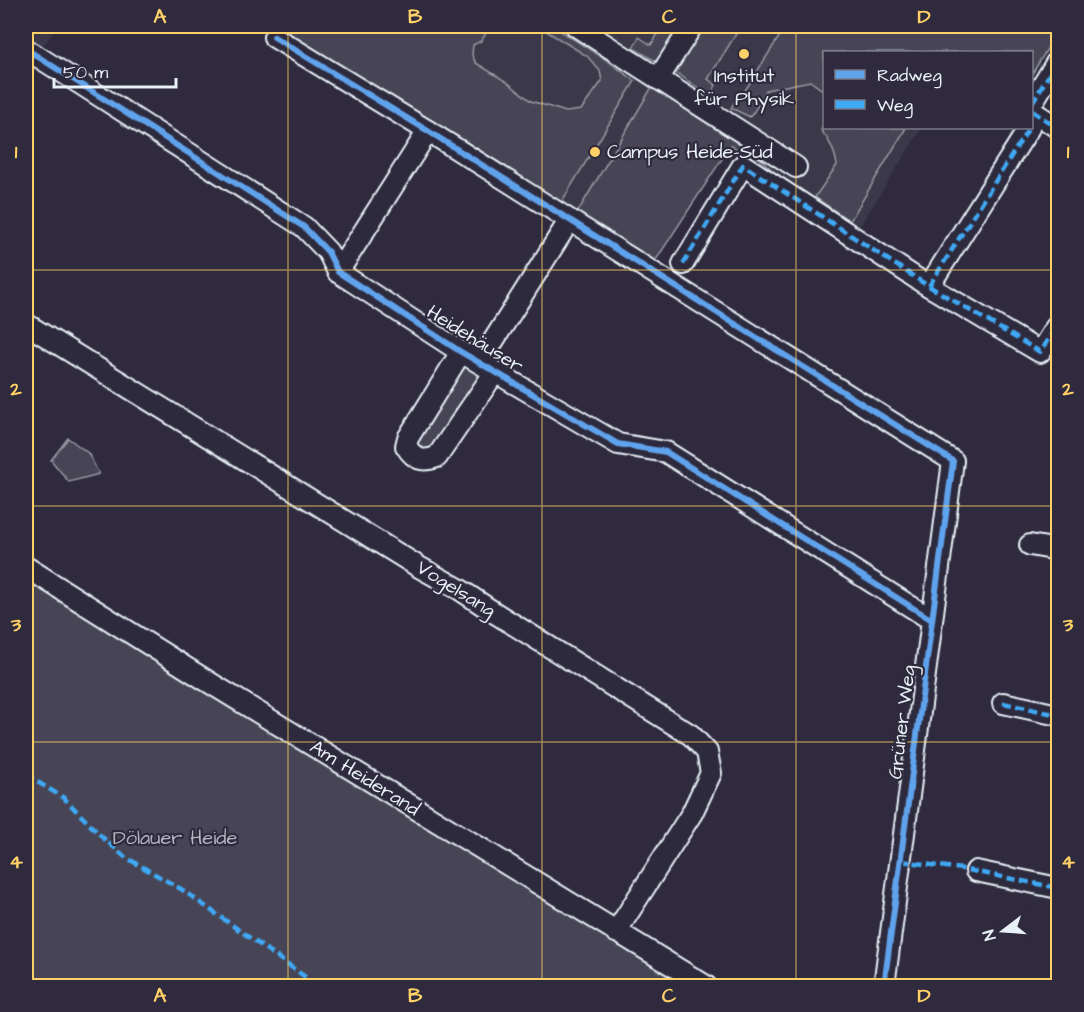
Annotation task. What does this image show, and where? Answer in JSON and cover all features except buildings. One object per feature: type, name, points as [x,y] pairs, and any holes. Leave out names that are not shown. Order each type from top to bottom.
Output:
[{"type":"street","points":[[576,26],[796,167]]},
{"type":"street","points":[[658,79],[692,26]]},
{"type":"street","points":[[274,37],[570,221]]},
{"type":"street","name":"Heidehäuser","points":[[26,49],[304,227],[328,252],[338,272],[460,352],[618,444],[666,452],[932,620]]},
{"type":"street","points":[[1033,114],[1059,60]]},
{"type":"street","points":[[1033,116],[1059,128]]},
{"type":"street","points":[[929,286],[1024,129]]},
{"type":"street","points":[[338,272],[428,131]]},
{"type":"street","points":[[683,264],[743,165],[929,286],[1040,352],[1059,324]]},
{"type":"street","name":"Heidehäuser","points":[[460,352],[408,438],[406,446],[412,455],[425,461],[437,457],[570,221]]},
{"type":"street","name":"Grüner Weg","points":[[570,221],[953,461],[884,987]]},
{"type":"street","name":"Vogelsang","points":[[26,324],[419,567],[459,589],[691,735],[707,752],[711,772],[692,813],[616,932]]},
{"type":"street","points":[[1030,545],[1059,550]]},
{"type":"street","name":"Am Heiderand","points":[[26,567],[207,681],[706,987]]},
{"type":"street","points":[[1003,703],[1059,715]]},
{"type":"street","points":[[975,871],[1059,888]]},
{"type":"shaded area","points":[[26,26],[58,26],[35,55],[26,49]]},
{"type":"shaded area","name":"Campus Heide-Süd","points":[[259,26],[1058,26],[1058,31],[1033,72],[1033,51],[823,51],[823,129],[921,129],[857,231],[731,145],[652,266]]},
{"type":"green space","points":[[269,26],[491,26],[481,41],[473,45],[472,55],[476,63],[507,82],[531,101],[566,112],[581,110],[602,81],[600,71],[587,56],[538,26],[553,26],[635,81],[561,203]]},
{"type":"green space","points":[[663,26],[685,26],[661,64],[633,48],[639,37],[651,45]]},
{"type":"green space","points":[[703,26],[741,26],[708,79],[716,85],[710,96],[674,71]]},
{"type":"green space","points":[[786,26],[1058,26],[1058,31],[1033,72],[1033,51],[823,51],[823,90],[810,81],[766,90],[760,101],[744,92]]},
{"type":"green space","points":[[652,87],[726,132],[751,151],[803,198],[731,145],[652,266],[574,218]]},
{"type":"green space","points":[[740,93],[759,104],[750,117],[731,108]]},
{"type":"green space","points":[[823,127],[823,129],[905,129],[850,221],[815,197],[837,165],[832,146],[821,130]]},
{"type":"green space","points":[[465,364],[472,364],[483,377],[436,450],[422,452],[416,445],[418,434]]},
{"type":"green space","points":[[68,438],[88,453],[99,474],[69,482],[51,460]]},
{"type":"green space","name":"Dölauer Heide","points":[[26,568],[698,986],[26,986]]},
{"type":"marked path","points":[[1033,101],[1058,60]]},
{"type":"marked path","points":[[1033,112],[1058,128]]},
{"type":"marked path","points":[[929,286],[1028,129]]},
{"type":"marked path","points":[[683,264],[743,165],[922,282],[1040,352],[1058,324]]},
{"type":"marked path","points":[[1003,703],[1058,715]]},
{"type":"marked path","points":[[26,775],[64,798],[125,857],[181,889],[318,986]]},
{"type":"marked path","points":[[901,861],[962,869],[1058,888]]},
{"type":"cycle path","points":[[274,37],[428,131],[953,461],[884,986]]},
{"type":"cycle path","points":[[26,49],[304,227],[328,252],[338,272],[461,352],[618,444],[666,452],[932,620]]},
{"type":"place","name":"Institut für Physik","points":[[744,54]]},
{"type":"place","name":"Campus Heide-Süd","points":[[595,152]]}]
